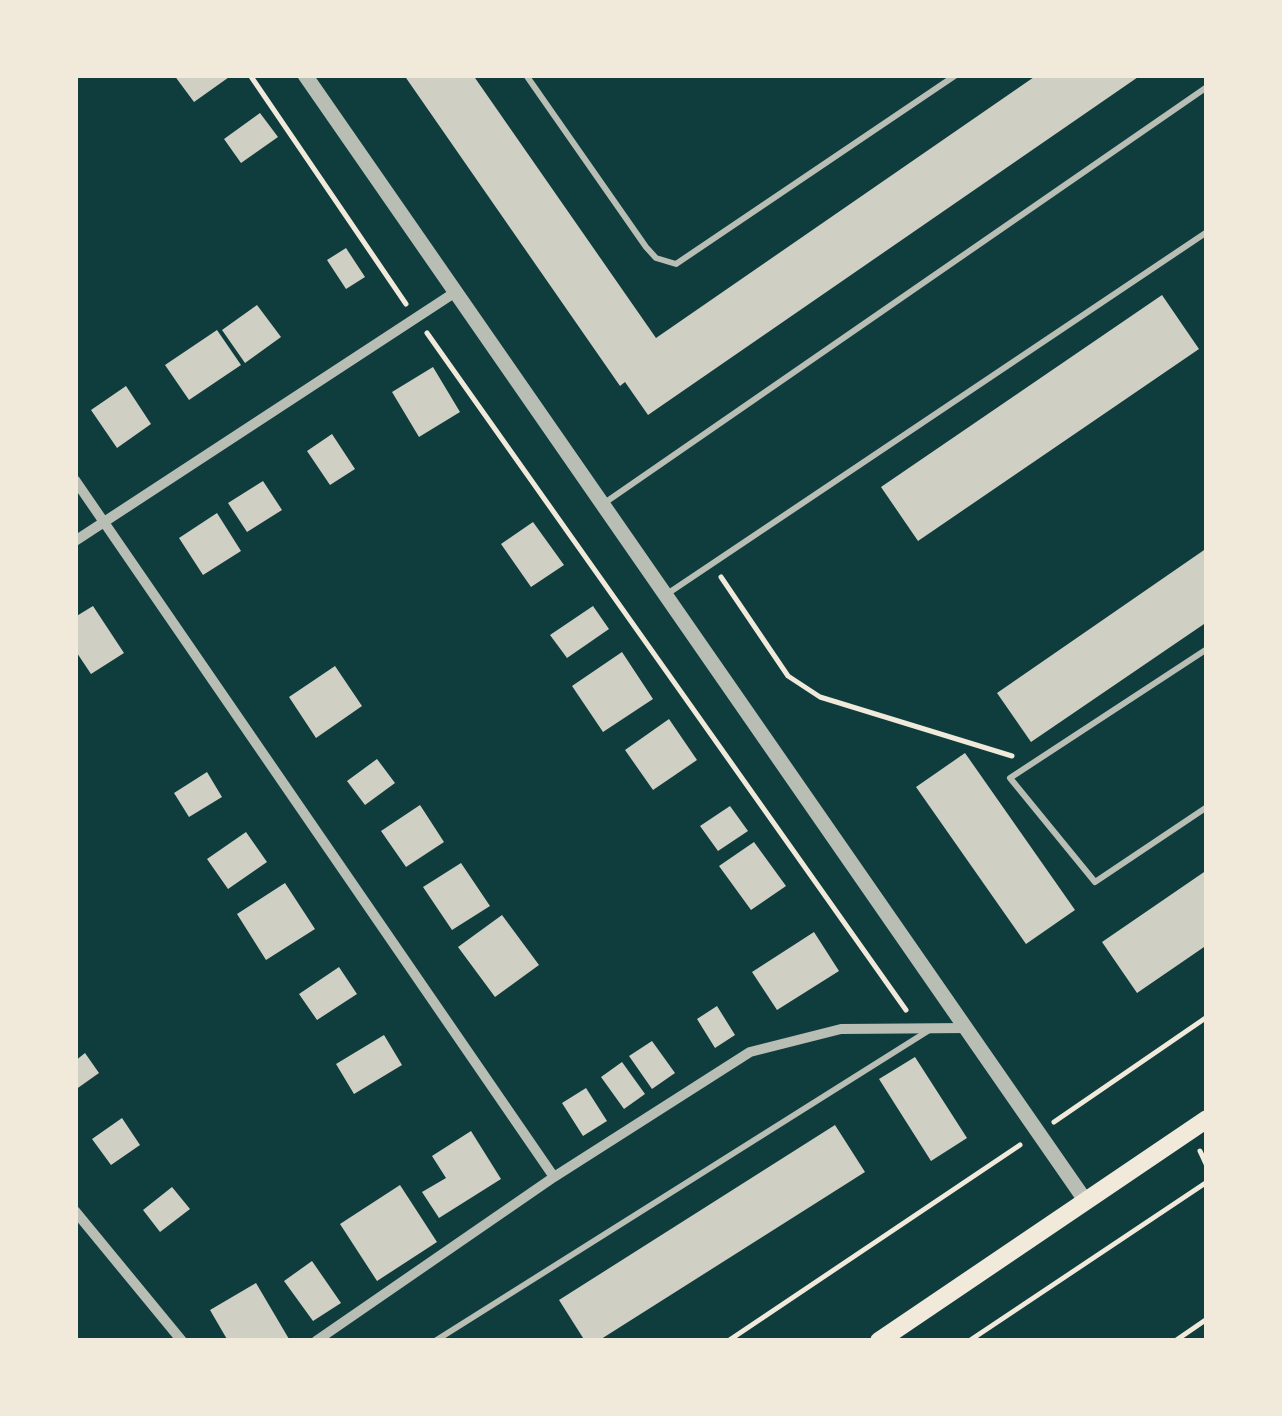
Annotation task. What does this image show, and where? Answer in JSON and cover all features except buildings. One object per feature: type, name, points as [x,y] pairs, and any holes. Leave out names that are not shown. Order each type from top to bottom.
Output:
[{"type":"main road","points":[[878,1341],[1207,1119]]},
{"type":"street","points":[[305,75],[1085,1200]]},
{"type":"street","points":[[75,540],[454,294]]},
{"type":"street","points":[[75,480],[554,1177]]},
{"type":"street","points":[[316,1341],[554,1177],[750,1052],[840,1029],[968,1028]]},
{"type":"street","points":[[75,1211],[182,1341]]},
{"type":"lane","points":[[526,75],[646,247],[656,258],[676,264],[956,75]]},
{"type":"lane","points":[[603,504],[1207,87]]},
{"type":"lane","points":[[666,594],[1207,232]]},
{"type":"lane","points":[[1207,648],[1010,778],[1095,882],[1207,807]]},
{"type":"lane","points":[[436,1341],[932,1029]]},
{"type":"path","points":[[250,75],[416,318],[919,1029]]},
{"type":"path","points":[[712,564],[788,676],[820,697],[1034,762]]},
{"type":"path","points":[[728,1341],[1207,1017]]},
{"type":"path","points":[[969,1341],[1207,1182]]},
{"type":"path","points":[[1174,1341],[1207,1319]]}]
